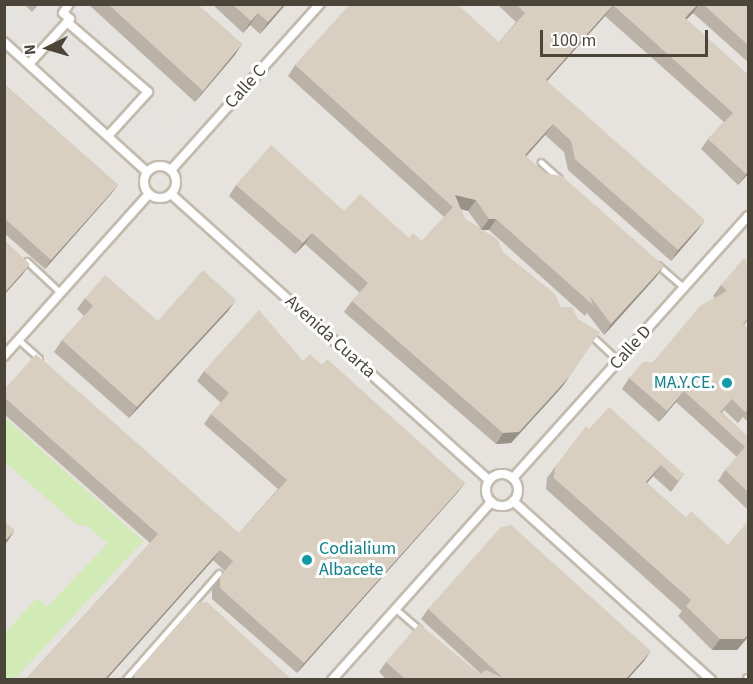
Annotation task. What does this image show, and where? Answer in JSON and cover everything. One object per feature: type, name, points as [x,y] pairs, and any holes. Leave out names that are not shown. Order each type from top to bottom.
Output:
[{"type":"street","points":[[69,4],[63,13],[67,22],[148,92],[108,136]]},
{"type":"street","name":"Calle C","points":[[171,170],[320,4]]},
{"type":"street","points":[[29,64],[67,22]]},
{"type":"street","points":[[4,42],[147,172]]},
{"type":"street","points":[[161,166],[171,170],[176,184],[171,194],[157,199],[148,195],[143,185],[147,172],[161,166]]},
{"type":"street","name":"Avenida Cuarta","points":[[171,194],[489,480]]},
{"type":"street","points":[[4,356],[148,195]]},
{"type":"street","name":"Calle D","points":[[513,478],[748,216]]},
{"type":"street","points":[[503,474],[513,478],[518,489],[513,501],[504,506],[491,502],[486,492],[489,480],[503,474]]},
{"type":"street","points":[[513,501],[711,680]]},
{"type":"street","points":[[332,680],[491,502]]},
{"type":"lane","points":[[541,162],[568,185]]},
{"type":"lane","points":[[20,255],[60,292]]},
{"type":"lane","points":[[649,256],[684,288]]},
{"type":"lane","points":[[580,325],[619,361]]},
{"type":"lane","points":[[19,340],[45,363]]},
{"type":"lane","points":[[125,680],[219,573]]},
{"type":"lane","points":[[197,598],[205,606]]},
{"type":"lane","points":[[396,609],[423,632]]},
{"type":"shaded area","points":[[4,5],[15,13],[10,20],[15,15],[40,36],[33,43],[5,18]]},
{"type":"shaded area","points":[[5,5],[748,5],[748,679],[5,679]]},
{"type":"shaded area","points":[[35,5],[47,9],[59,5],[63,9],[45,29],[27,13]]},
{"type":"shaded area","points":[[72,5],[83,5],[136,50],[127,59],[69,8]]},
{"type":"shaded area","points":[[68,38],[169,132],[196,103],[204,108],[169,146],[150,146],[51,57]]},
{"type":"green space","points":[[5,418],[143,541],[14,680],[5,679],[5,633],[37,598],[47,607],[108,543],[87,526],[76,524],[5,462]]},
{"type":"building","points":[[108,4],[199,4],[242,44],[203,91]]},
{"type":"building","points":[[232,4],[284,4],[268,22],[258,13],[251,21]]},
{"type":"building","points":[[350,4],[457,4],[499,42],[525,13],[516,4],[698,4],[685,18],[748,75],[748,171],[746,174],[708,139],[733,113],[613,5],[546,80],[705,220],[678,250],[575,159],[571,141],[553,124],[525,155],[544,173],[562,176],[664,266],[611,324],[590,296],[593,305],[496,219],[489,219],[476,200],[455,195],[465,219],[497,239],[503,252],[555,294],[561,307],[572,307],[578,319],[600,332],[570,376],[519,432],[503,433],[352,301],[368,283],[312,233],[303,243],[236,185],[271,145],[344,211],[360,194],[409,238],[413,233],[422,241],[453,207],[295,65]]},
{"type":"building","points":[[703,4],[748,4],[748,45]]},
{"type":"building","points":[[4,84],[118,185],[51,260],[4,218]]},
{"type":"building","points":[[4,240],[30,264],[4,293]]},
{"type":"building","points":[[744,258],[748,262],[748,317],[743,324],[748,329],[748,409],[745,412],[732,399],[720,412],[748,437],[748,492],[725,470],[745,447],[684,391],[667,411],[629,378],[643,362],[653,362],[700,306],[727,291],[721,285]]},
{"type":"building","points":[[203,270],[236,300],[137,407],[62,340],[93,306],[85,298],[105,275],[158,321]]},
{"type":"building","points":[[259,310],[303,361],[310,354],[322,365],[327,359],[465,483],[304,663],[220,588],[220,577],[233,561],[220,550],[104,680],[25,680],[158,534],[4,397],[4,390],[36,354],[239,533],[287,480],[211,414],[229,393],[204,371]]},
{"type":"building","points":[[609,407],[684,474],[678,481],[661,465],[646,482],[686,518],[691,511],[728,545],[748,522],[748,635],[744,639],[720,639],[686,606],[691,600],[554,478],[555,467],[586,426],[589,429]]},
{"type":"building","points":[[4,521],[15,530],[4,542]]},
{"type":"building","points":[[511,525],[651,651],[625,680],[406,680],[386,662],[419,624],[480,674],[486,670],[503,678],[428,609],[501,527]]},
{"type":"building","points":[[207,602],[291,679],[135,680],[135,673],[197,603]]},
{"type":"place","name":"MA.Y.CE.","points":[[727,383]]},
{"type":"place","name":"Codialium Albacete","points":[[307,560]]}]
